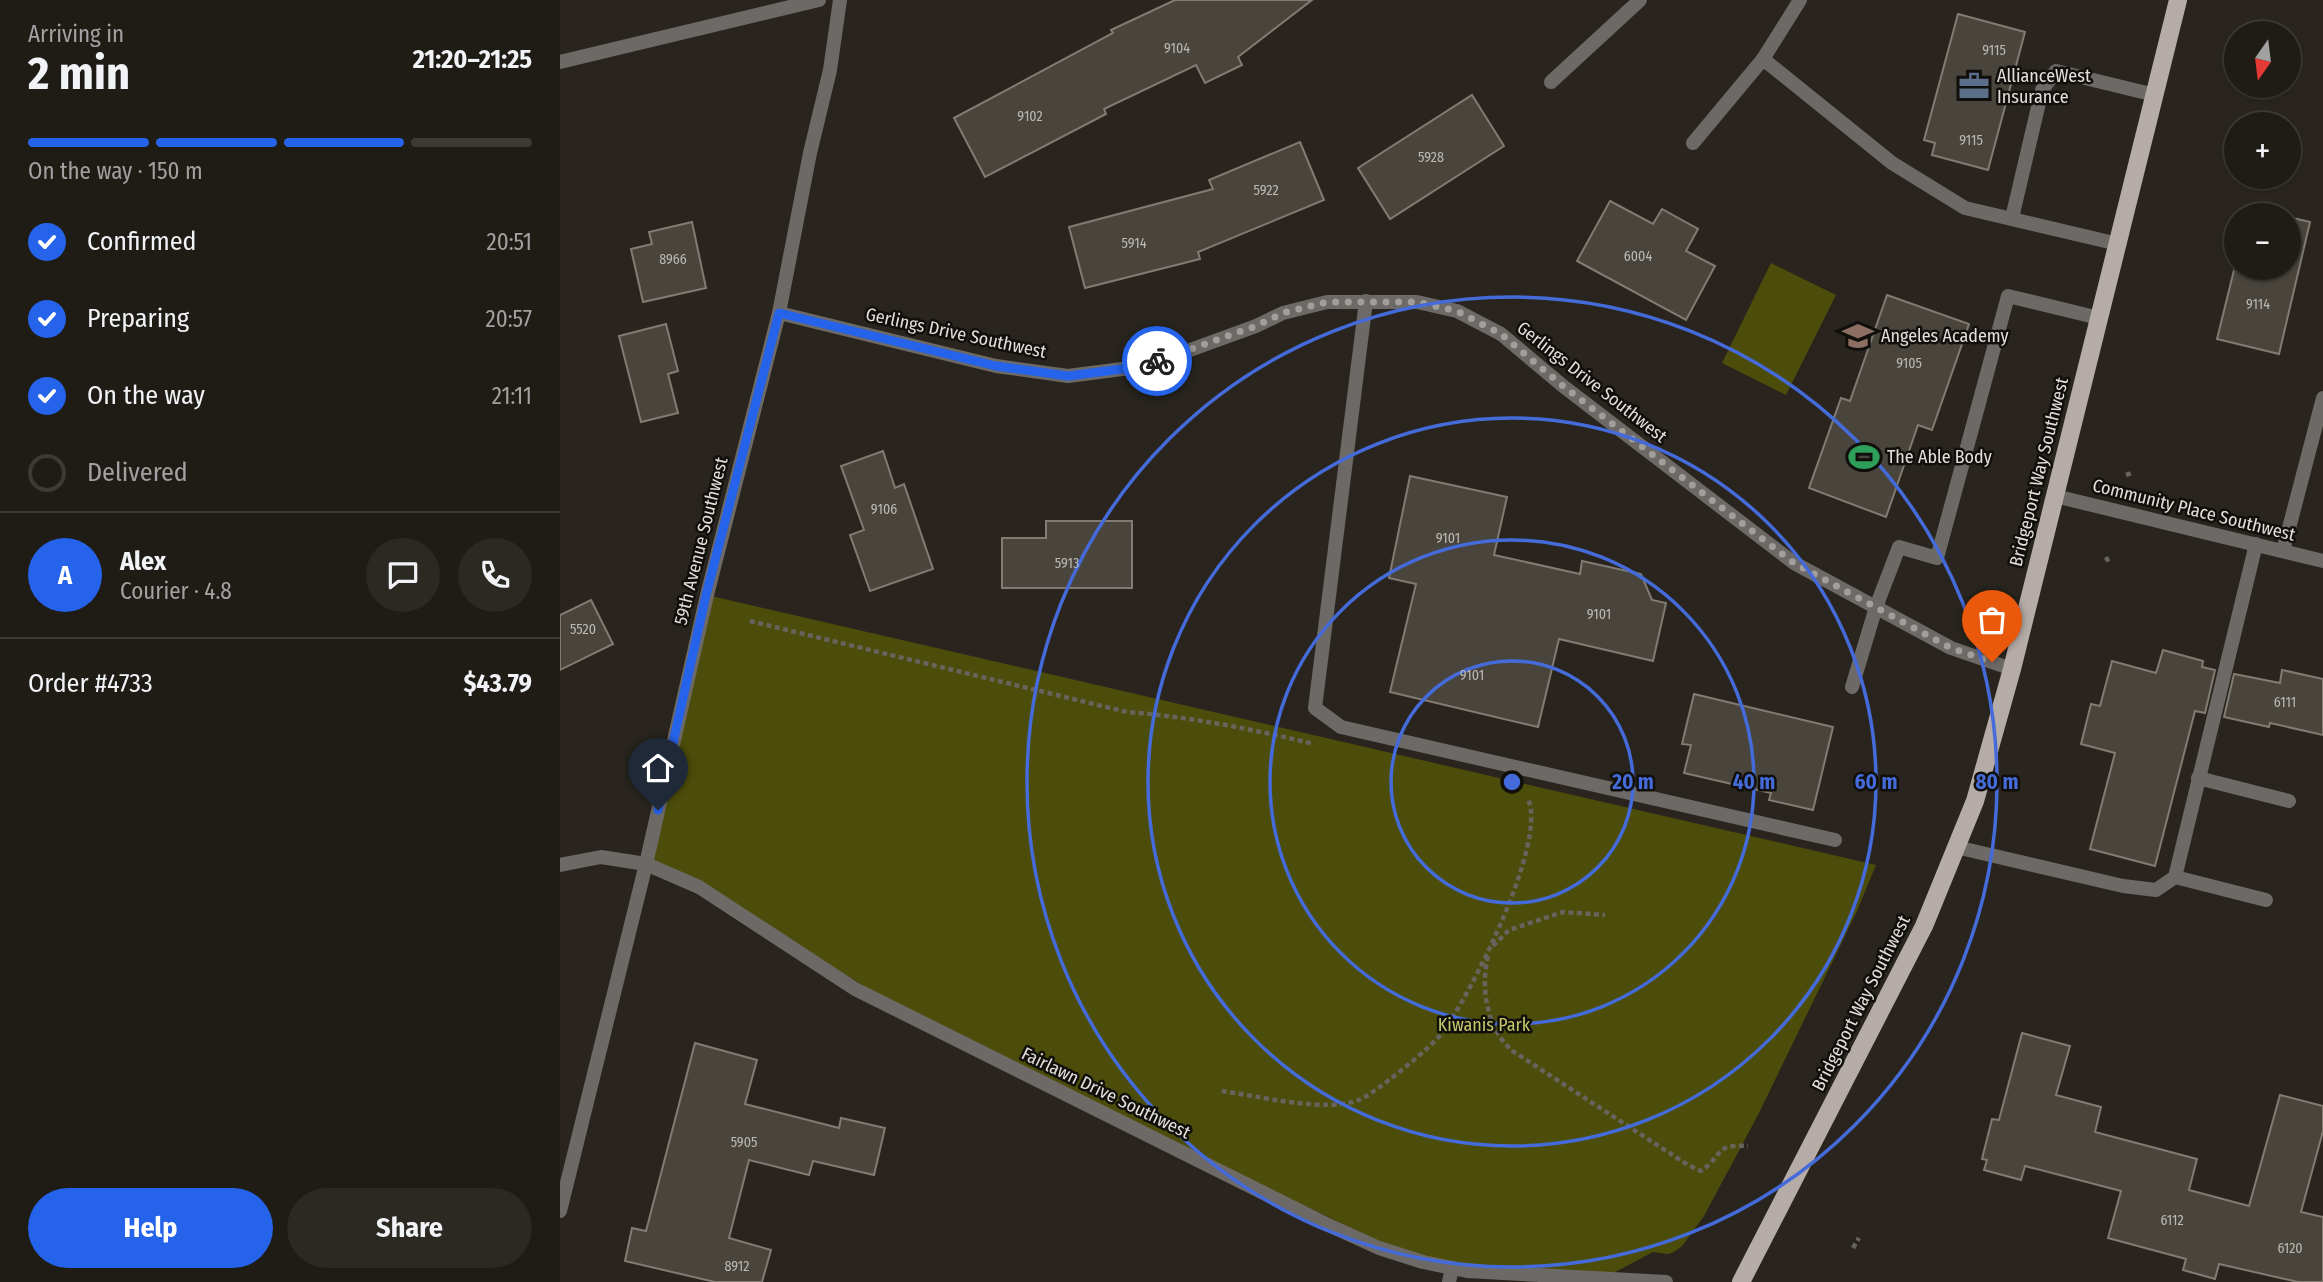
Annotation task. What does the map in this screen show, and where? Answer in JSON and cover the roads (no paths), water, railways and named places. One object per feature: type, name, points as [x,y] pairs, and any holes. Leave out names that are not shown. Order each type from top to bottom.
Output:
[{"type":"main road","name":"Bridgeport Way Southwest","points":[[1741,1282],[1924,926],[1975,801],[2012,669],[2178,0]]},
{"type":"street","points":[[560,62],[819,0]]},
{"type":"street","name":"59th Avenue Southwest","points":[[560,1211],[646,864],[706,595],[779,313],[810,153],[830,70],[840,0]]},
{"type":"street","points":[[1551,82],[1640,0]]},
{"type":"street","points":[[1693,143],[1763,59],[1800,0]]},
{"type":"street","points":[[1763,59],[1892,163],[1965,208],[2118,244]]},
{"type":"street","points":[[2012,218],[2042,90],[2056,71],[2155,95]]},
{"type":"street","points":[[1852,687],[1875,607],[1899,547],[1937,558],[2008,296],[2099,318]]},
{"type":"street","name":"Gerlings Drive Southwest","points":[[779,313],[996,366],[1068,376],[1130,368],[1168,358],[1256,326],[1283,313],[1327,302],[1417,302],[1457,311],[1501,334],[1563,386],[1794,563],[1951,648],[2012,669]]},
{"type":"street","points":[[1366,302],[1315,708],[1341,727],[1835,840]]},
{"type":"street","points":[[2283,551],[2323,398]]},
{"type":"street","name":"Community Place Southwest","points":[[2055,496],[2323,561]]},
{"type":"street","points":[[1956,847],[2123,886],[2156,890],[2175,877],[2256,544]]},
{"type":"street","points":[[2198,778],[2290,800]]},
{"type":"street","name":"Fairlawn Drive Southwest","points":[[560,865],[601,858],[646,864],[699,887],[855,989],[1379,1248],[1423,1262],[1451,1275],[1467,1271],[1666,1282]]},
{"type":"street","points":[[2175,877],[2266,900]]},
{"type":"place","name":"AllianceWest Insurance","points":[[1974,86]]},
{"type":"place","name":"Angeles Academy","points":[[1858,336]]},
{"type":"place","name":"The Able Body","points":[[1864,457]]},
{"type":"park label","name":"Kiwanis Park","points":[[1484,1025]]}]
